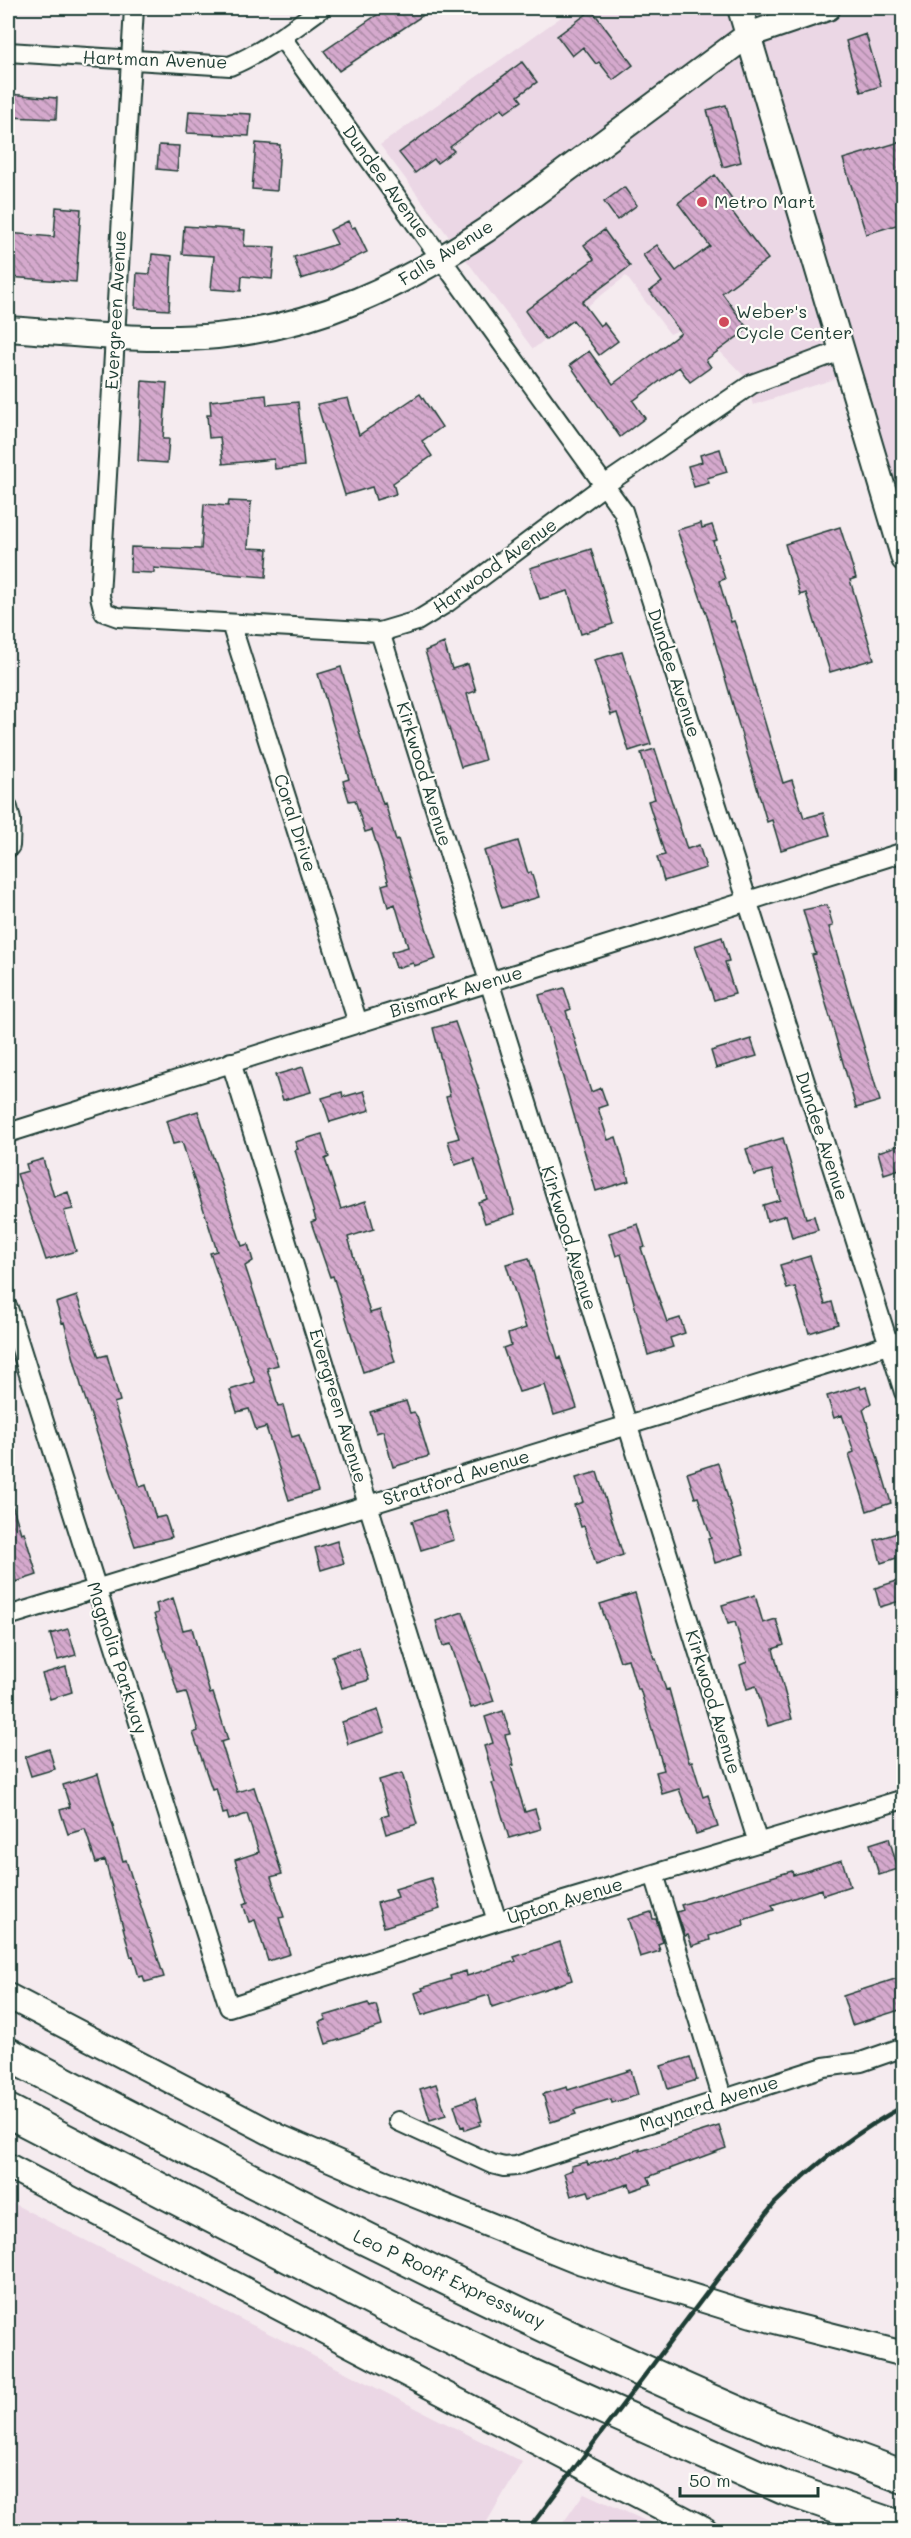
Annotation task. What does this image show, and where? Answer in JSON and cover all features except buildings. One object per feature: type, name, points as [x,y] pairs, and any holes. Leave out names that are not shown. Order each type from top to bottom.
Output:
[{"type":"highway","name":"Leo P Rooff Expressway","points":[[8,2054],[316,2215],[571,2336],[765,2424],[903,2476]]},
{"type":"highway","points":[[8,2111],[388,2308],[498,2361],[784,2488],[903,2529]]},
{"type":"street","name":"Evergreen Avenue","points":[[104,612],[100,596],[134,8]]},
{"type":"street","name":"Hartman Avenue","points":[[8,52],[230,66],[248,59],[282,38],[322,8]]},
{"type":"street","points":[[740,8],[903,559]]},
{"type":"street","name":"Falls Avenue","points":[[8,329],[114,336],[217,336],[294,323],[372,297],[442,259],[486,230],[748,35],[828,8]]},
{"type":"street","name":"Dundee Avenue","points":[[282,38],[606,484],[623,512],[747,900],[896,1343],[903,1392]]},
{"type":"street","name":"Harwood Avenue","points":[[104,612],[118,617],[380,632],[417,621],[448,602],[606,484],[752,384],[843,350]]},
{"type":"street","name":"Coral Drive","points":[[231,624],[358,1023]]},
{"type":"street","name":"Kirkwood Avenue","points":[[380,632],[758,1843]]},
{"type":"street","points":[[8,808],[11,820],[8,848]]},
{"type":"street","name":"Bismark Avenue","points":[[8,1133],[903,852]]},
{"type":"street","name":"Evergreen Avenue","points":[[231,1062],[497,1921]]},
{"type":"street","name":"Magnolia Parkway","points":[[8,1308],[228,2007]]},
{"type":"street","name":"Stratford Avenue","points":[[8,1616],[896,1343]]},
{"type":"street","name":"Upton Avenue","points":[[228,2007],[497,1921],[903,1798]]},
{"type":"street","points":[[654,1874],[723,2100]]},
{"type":"street","points":[[8,1996],[277,2136],[383,2182],[582,2262],[752,2315],[903,2354]]},
{"type":"street","name":"Maynard Avenue","points":[[398,2121],[492,2164],[516,2166],[825,2067],[861,2062],[903,2047]]},
{"type":"street","points":[[8,2166],[705,2530]]},
{"type":"shaded area","points":[[574,8],[903,8],[903,510],[860,371],[753,405],[744,376],[693,324],[670,334],[626,276],[533,349],[380,145]]},
{"type":"shaded area","points":[[8,2201],[522,2462],[482,2530],[8,2530]]},
{"type":"shaded area","points":[[584,2493],[666,2530],[558,2530]]},
{"type":"railway","points":[[528,2530],[774,2204],[836,2150],[904,2106]]},
{"type":"place","name":"Metro Mart","points":[[702,202]]},
{"type":"place","name":"Weber's Cycle Center","points":[[724,322]]}]
